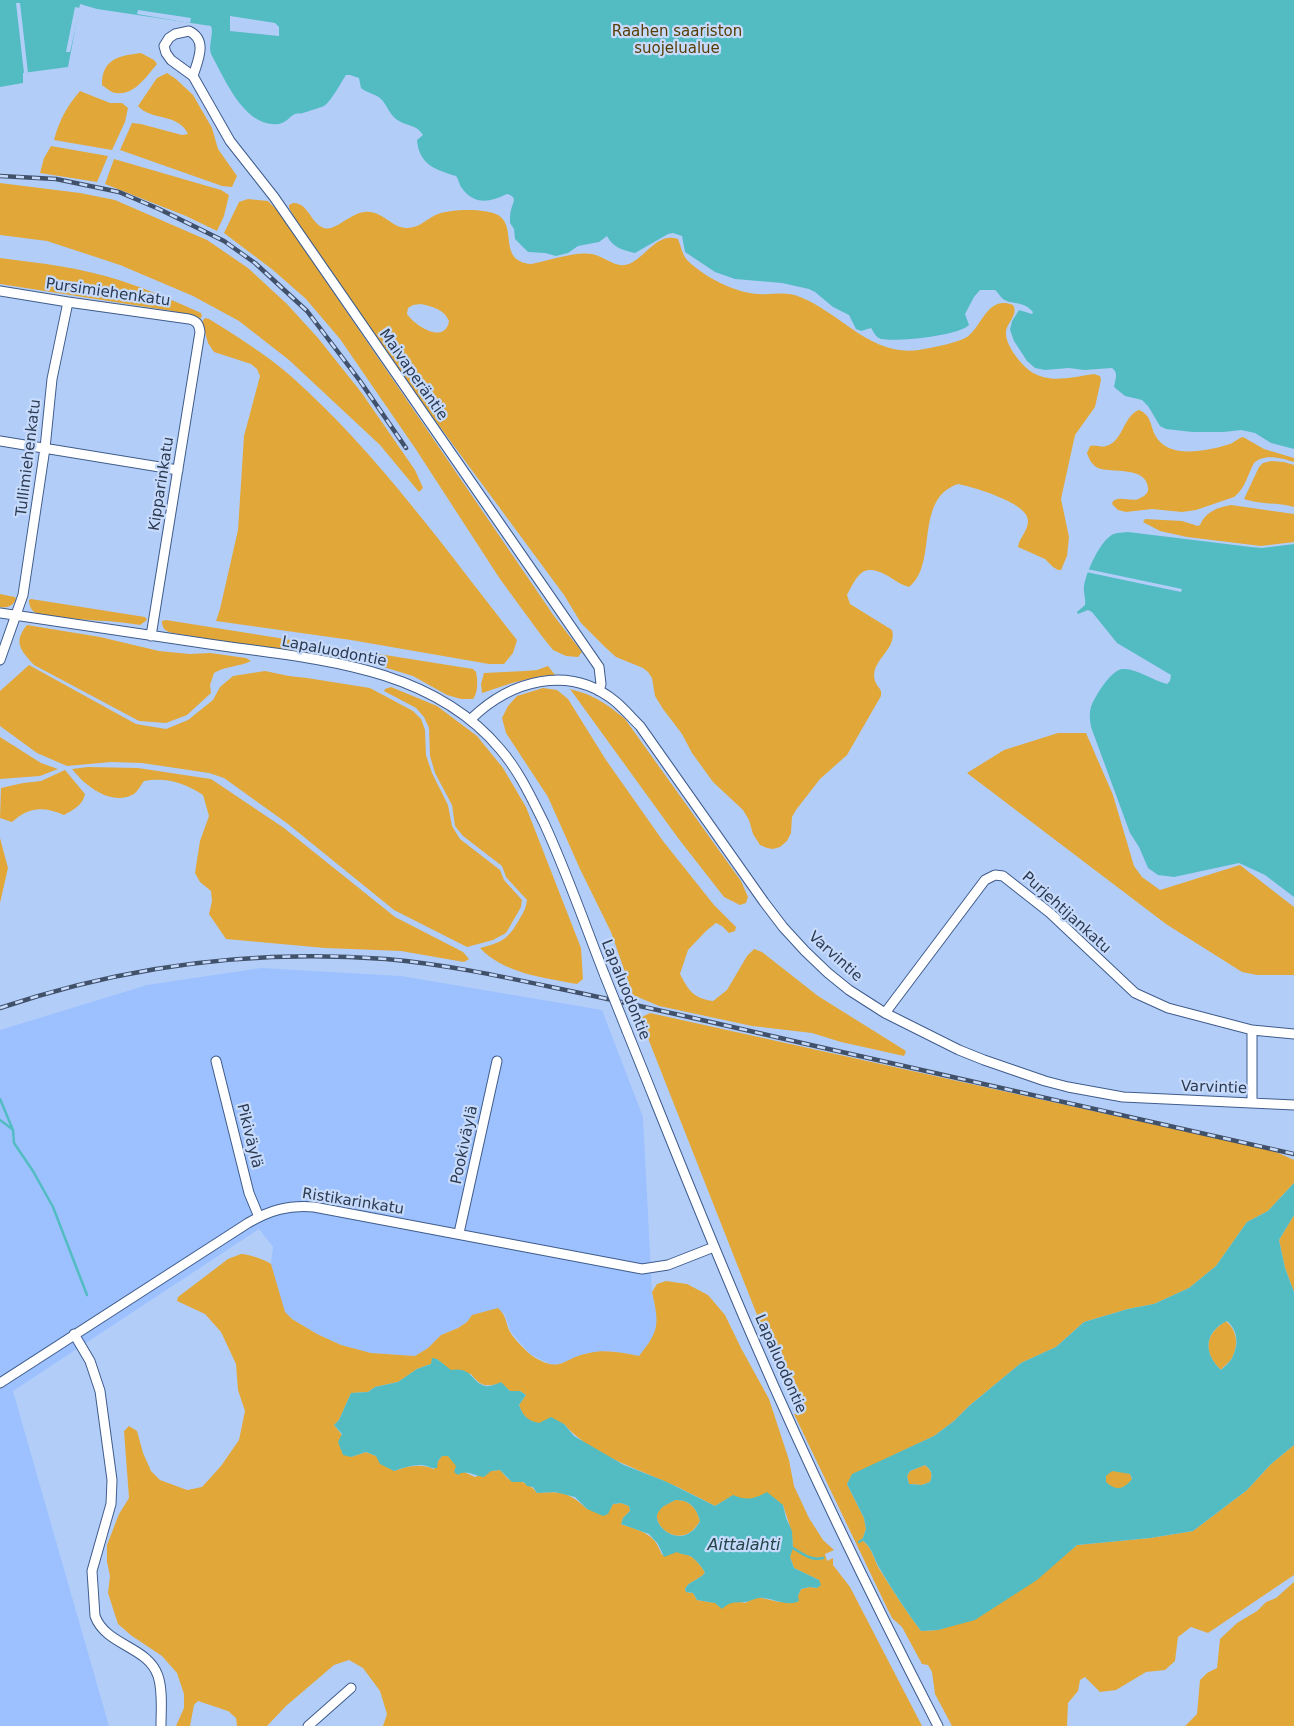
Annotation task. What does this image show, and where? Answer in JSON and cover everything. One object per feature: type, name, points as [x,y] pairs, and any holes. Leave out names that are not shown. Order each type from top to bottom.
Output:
[{"type":"street","name":"Maivaperäntie","points":[[193,76],[201,43],[198,36],[189,31],[175,34],[164,46],[166,53],[171,60],[193,76],[230,141],[274,197],[540,584],[600,667],[601,684],[599,691]]},
{"type":"street","name":"Pursimiehenkatu","points":[[0,291],[189,319],[198,324],[199,336]]},
{"type":"street","name":"Tullimiehenkatu","points":[[0,660],[23,596],[45,448],[52,379],[68,302]]},
{"type":"street","name":"Kipparinkatu","points":[[151,636],[199,336]]},
{"type":"street","points":[[0,441],[178,470]]},
{"type":"street","name":"Lapaluodontie","points":[[0,613],[302,658],[386,675],[432,695],[471,719],[499,748],[512,764],[554,844],[604,976],[755,1344],[814,1474],[938,1726]]},
{"type":"street","name":"Varvintie","points":[[471,719],[485,705],[502,694],[539,682],[560,680],[571,682],[599,691],[615,702],[640,726],[764,902],[794,939],[828,973],[849,990],[911,1027],[984,1060],[1022,1074],[1068,1087],[1123,1097],[1294,1105]]},
{"type":"street","name":"Purjehtijankatu","points":[[885,1013],[985,880],[998,875],[1007,878],[1039,903],[1135,993],[1168,1008],[1252,1030],[1294,1034]]},
{"type":"street","points":[[1252,1030],[1252,1103]]},
{"type":"street","name":"Pikiväylä","points":[[216,1061],[249,1193],[259,1216]]},
{"type":"street","name":"Pookiväylä","points":[[459,1234],[497,1061]]},
{"type":"street","name":"Ristikarinkatu","points":[[0,1383],[259,1216],[288,1206],[306,1206],[629,1268],[642,1269],[668,1265],[714,1247]]},
{"type":"street","points":[[74,1334],[90,1361],[97,1382],[112,1480],[112,1504],[92,1571],[95,1616],[106,1633],[139,1654],[155,1671],[159,1682],[161,1726]]},
{"type":"street","points":[[308,1726],[352,1688]]},
{"type":"shaded area","points":[[141,53],[154,60],[157,64],[140,84],[123,93],[113,92],[102,85],[105,69],[108,64],[125,56]]},
{"type":"shaded area","points":[[167,73],[193,95],[212,128],[218,149],[237,176],[232,187],[222,186],[120,150],[132,123],[182,135],[188,134],[184,127],[178,123],[150,114],[138,106],[157,78]]},
{"type":"shaded area","points":[[80,91],[110,103],[122,103],[128,108],[125,122],[112,150],[54,140],[64,114]]},
{"type":"shaded area","points":[[51,146],[108,156],[97,182],[40,173],[44,158]]},
{"type":"shaded area","points":[[114,159],[221,190],[229,195],[224,216],[217,231],[186,216],[105,184]]},
{"type":"shaded area","points":[[0,183],[80,193],[115,200],[207,240],[248,268],[287,304],[318,338],[361,392],[415,470],[423,488],[419,492],[380,445],[289,360],[239,321],[193,296],[120,265],[47,241],[0,235]]},
{"type":"shaded area","points":[[248,199],[268,201],[278,211],[554,616],[582,652],[578,657],[566,656],[553,650],[541,635],[500,579],[415,448],[340,339],[306,299],[273,270],[224,233],[239,202]]},
{"type":"shaded area","points":[[293,203],[302,206],[320,226],[328,229],[354,215],[365,212],[382,216],[401,227],[412,228],[444,212],[460,210],[485,211],[498,215],[504,220],[514,257],[521,262],[531,264],[585,253],[597,255],[615,264],[624,265],[635,261],[652,246],[664,239],[678,239],[687,260],[720,283],[750,293],[795,295],[815,304],[871,341],[886,347],[902,350],[919,350],[963,339],[972,332],[991,308],[997,304],[1004,303],[1013,305],[1014,312],[1006,336],[1012,350],[1023,365],[1032,372],[1050,378],[1071,378],[1094,374],[1100,376],[1101,380],[1095,407],[1075,435],[1061,499],[1069,537],[1067,556],[1061,570],[1053,567],[1045,559],[1018,547],[1027,528],[1028,521],[1026,514],[1020,508],[999,497],[958,484],[944,492],[936,503],[931,517],[923,563],[918,577],[909,587],[880,572],[867,570],[858,576],[847,595],[850,604],[892,630],[893,637],[891,643],[879,661],[874,674],[881,691],[881,696],[847,755],[820,779],[796,810],[792,817],[791,833],[787,841],[780,847],[773,849],[760,845],[743,810],[713,782],[692,753],[682,734],[663,709],[655,696],[652,678],[648,672],[616,657],[581,623],[564,595],[423,404],[298,223],[289,205]],"holes":[[[421,304],[438,309],[447,317],[449,321],[442,332],[429,331],[423,328],[416,324],[407,314],[408,308]]]},
{"type":"shaded area","points":[[0,258],[62,266],[107,276],[162,296],[201,313],[202,316],[200,319],[172,311],[0,284]]},
{"type":"shaded area","points":[[205,318],[252,347],[293,378],[383,471],[517,640],[513,653],[504,664],[489,664],[351,640],[216,621],[238,530],[244,436],[260,376],[257,369],[251,364],[214,352],[208,343],[202,322]]},
{"type":"shaded area","points":[[1139,410],[1146,414],[1150,420],[1155,435],[1161,443],[1169,448],[1178,451],[1200,451],[1230,444],[1243,437],[1264,449],[1294,458],[1294,462],[1274,457],[1258,460],[1254,463],[1244,486],[1238,494],[1196,510],[1182,512],[1152,509],[1126,512],[1118,510],[1112,504],[1113,501],[1116,499],[1139,499],[1148,491],[1146,481],[1135,473],[1098,468],[1091,462],[1087,453],[1090,446],[1112,444],[1129,418]]},
{"type":"shaded area","points":[[1271,461],[1294,465],[1294,507],[1244,499],[1259,467],[1263,463]]},
{"type":"shaded area","points":[[1231,505],[1294,514],[1294,542],[1261,546],[1187,537],[1160,531],[1143,522],[1145,519],[1182,521],[1198,526],[1212,511]]},
{"type":"shaded area","points":[[0,594],[15,597],[16,599],[10,606],[0,607]]},
{"type":"shaded area","points":[[31,599],[145,617],[147,620],[140,625],[44,615],[34,612],[29,602]]},
{"type":"shaded area","points":[[166,620],[473,669],[477,675],[477,690],[473,699],[461,699],[447,695],[413,676],[377,665],[172,633],[163,627],[162,621]]},
{"type":"shaded area","points":[[27,625],[100,637],[159,651],[190,654],[210,653],[246,658],[251,661],[214,673],[210,685],[211,693],[187,715],[166,723],[139,721],[34,665],[23,651],[19,642]]},
{"type":"shaded area","points":[[29,665],[136,724],[166,729],[188,720],[213,700],[220,687],[233,676],[265,671],[370,688],[413,711],[421,719],[425,730],[426,755],[432,773],[448,805],[452,826],[460,839],[500,870],[504,880],[522,900],[521,907],[506,933],[493,940],[467,947],[394,910],[288,824],[224,778],[209,773],[142,763],[111,762],[67,766],[37,753],[0,726],[0,691]]},
{"type":"shaded area","points":[[548,666],[555,675],[541,676],[512,683],[482,693],[481,684],[484,673],[537,670]]},
{"type":"shaded area","points":[[391,687],[437,706],[477,736],[503,768],[526,807],[581,948],[583,979],[577,984],[538,977],[512,969],[489,956],[480,948],[499,942],[508,936],[523,914],[527,900],[506,877],[502,866],[463,836],[455,826],[452,805],[435,773],[430,756],[429,728],[424,717],[416,708],[384,691]]},
{"type":"shaded area","points":[[543,688],[557,690],[568,699],[606,760],[663,841],[714,905],[736,927],[735,931],[729,933],[716,923],[688,950],[680,974],[692,993],[713,1001],[727,990],[747,956],[754,949],[762,952],[818,996],[906,1051],[904,1056],[841,1042],[812,1033],[752,1026],[659,1006],[633,995],[611,932],[548,797],[506,733],[502,718],[508,706],[517,696]]},
{"type":"shaded area","points":[[570,689],[600,701],[625,719],[741,881],[748,897],[746,903],[740,905],[724,897],[678,838]]},
{"type":"shaded area","points":[[1058,733],[1086,733],[1113,795],[1134,866],[1142,877],[1160,890],[1240,865],[1294,907],[1294,975],[1257,975],[1242,972],[1166,924],[967,773],[1004,750]]},
{"type":"shaded area","points":[[0,737],[41,763],[58,769],[40,776],[0,779]]},
{"type":"shaded area","points":[[88,767],[138,768],[211,779],[284,828],[395,917],[463,952],[469,959],[464,962],[401,951],[325,948],[226,939],[209,914],[212,901],[211,891],[200,882],[195,873],[200,841],[209,816],[203,795],[182,784],[152,780],[144,781],[134,794],[126,797],[108,796],[84,782],[72,769]]},
{"type":"shaded area","points":[[65,770],[85,794],[80,804],[74,809],[64,815],[43,809],[30,811],[12,822],[0,818],[1,788],[41,781]]},
{"type":"shaded area","points":[[0,838],[8,868],[0,903]]},
{"type":"shaded area","points":[[261,968],[401,976],[602,1010],[643,1117],[652,1292],[658,1324],[652,1340],[639,1356],[612,1351],[588,1353],[563,1363],[552,1365],[530,1354],[511,1332],[504,1313],[472,1315],[467,1322],[441,1335],[428,1348],[415,1356],[371,1353],[341,1345],[317,1334],[284,1312],[271,1264],[273,1247],[259,1229],[13,1391],[109,1726],[0,1726],[0,1030],[147,985]]},
{"type":"shaded area","points":[[650,1013],[1274,1151],[1294,1160],[1294,1183],[1268,1211],[1247,1222],[1216,1266],[1189,1288],[1154,1304],[1128,1309],[1084,1322],[1056,1347],[1021,1363],[934,1436],[896,1454],[847,1484],[864,1518],[866,1529],[862,1540],[871,1550],[880,1570],[921,1631],[938,1630],[955,1624],[1063,1556],[1077,1545],[1150,1538],[1193,1531],[1247,1490],[1271,1464],[1294,1445],[1294,1575],[1208,1633],[1191,1627],[1178,1637],[1175,1661],[1165,1670],[1146,1672],[1116,1690],[1100,1692],[1085,1677],[1080,1680],[1078,1691],[1068,1703],[1067,1726],[952,1726],[935,1694],[932,1672],[928,1665],[922,1664],[902,1627],[892,1618],[794,1414],[801,1413],[785,1386],[640,1018]]},
{"type":"shaded area","points":[[1294,1215],[1294,1292],[1285,1268],[1279,1240]]},
{"type":"shaded area","points":[[244,1254],[271,1264],[285,1312],[292,1319],[317,1334],[341,1345],[371,1353],[415,1356],[428,1348],[441,1335],[467,1322],[472,1315],[498,1308],[504,1316],[514,1338],[531,1355],[549,1364],[561,1363],[580,1355],[602,1351],[639,1356],[651,1340],[656,1326],[656,1312],[652,1292],[657,1284],[666,1281],[687,1284],[708,1295],[725,1315],[769,1399],[789,1460],[794,1486],[809,1518],[823,1540],[834,1550],[825,1554],[827,1561],[833,1558],[833,1565],[850,1587],[922,1726],[383,1726],[387,1714],[380,1691],[363,1668],[349,1660],[334,1665],[286,1706],[267,1726],[237,1726],[236,1718],[228,1711],[198,1701],[194,1705],[190,1726],[176,1726],[184,1708],[184,1694],[177,1673],[162,1656],[118,1624],[108,1593],[110,1576],[107,1562],[107,1545],[119,1514],[129,1498],[124,1431],[129,1426],[137,1431],[143,1453],[151,1471],[160,1480],[187,1490],[202,1487],[221,1466],[239,1440],[245,1411],[238,1390],[236,1364],[221,1332],[205,1314],[177,1301],[178,1297],[228,1259]],"holes":[[[437,1359],[451,1371],[471,1374],[484,1385],[501,1383],[510,1391],[520,1391],[526,1395],[519,1405],[526,1418],[531,1421],[543,1424],[564,1424],[574,1434],[598,1451],[715,1506],[732,1496],[744,1500],[755,1499],[783,1505],[792,1537],[793,1543],[790,1557],[794,1568],[819,1580],[817,1588],[801,1589],[798,1596],[779,1602],[755,1598],[745,1603],[737,1601],[718,1606],[716,1603],[697,1600],[693,1593],[686,1592],[687,1586],[705,1573],[692,1557],[677,1551],[662,1555],[659,1547],[651,1537],[641,1531],[621,1524],[623,1518],[630,1511],[629,1506],[621,1503],[613,1504],[609,1510],[587,1509],[575,1499],[564,1494],[552,1492],[537,1493],[527,1484],[508,1479],[500,1470],[475,1477],[462,1471],[448,1456],[442,1456],[434,1469],[414,1466],[394,1471],[376,1456],[366,1452],[351,1457],[342,1435],[334,1425],[339,1420],[351,1393],[368,1392],[375,1387],[398,1382],[417,1369],[431,1364]]]},
{"type":"shaded area","points":[[1226,1321],[1235,1333],[1236,1348],[1230,1361],[1221,1370],[1211,1357],[1208,1344],[1213,1332]]},
{"type":"shaded area","points":[[925,1465],[931,1473],[930,1482],[922,1485],[909,1484],[907,1476],[910,1471]]},
{"type":"shaded area","points":[[1115,1467],[1130,1474],[1132,1479],[1131,1487],[1115,1491],[1095,1473]]},
{"type":"shaded area","points":[[675,1500],[684,1501],[692,1505],[700,1521],[692,1531],[684,1535],[668,1533],[658,1522],[659,1510]]},
{"type":"shaded area","points":[[1294,1582],[1294,1726],[1185,1726],[1197,1714],[1200,1680],[1207,1673],[1217,1668],[1220,1639],[1237,1623],[1257,1611],[1266,1602],[1276,1598]]},
{"type":"water","points":[[0,0],[1294,0],[1294,449],[1271,443],[1255,433],[1241,430],[1192,432],[1166,429],[1160,426],[1148,406],[1142,400],[1125,396],[1114,387],[1116,374],[1112,368],[1045,370],[1035,368],[1027,361],[1014,341],[1010,330],[1012,321],[1019,310],[1032,314],[1033,312],[1021,304],[1006,301],[995,290],[980,290],[974,297],[965,314],[969,325],[963,329],[941,335],[889,340],[876,336],[871,328],[861,331],[856,329],[849,315],[833,307],[809,289],[782,283],[735,279],[715,272],[685,252],[682,236],[673,233],[635,253],[615,246],[607,236],[599,242],[578,246],[568,253],[556,256],[528,252],[515,239],[514,229],[510,223],[514,198],[507,194],[482,201],[471,197],[461,187],[456,176],[435,169],[425,161],[418,148],[417,140],[423,135],[421,132],[415,127],[396,119],[380,98],[361,88],[359,78],[346,75],[327,104],[295,114],[282,123],[267,123],[256,118],[237,100],[211,54],[211,26],[97,9],[80,4],[68,67],[23,73],[23,83],[0,87]],"holes":[[[230,16],[275,23],[279,27],[279,36],[230,31]]]},
{"type":"water","points":[[1128,532],[1262,548],[1294,544],[1294,897],[1265,875],[1239,863],[1174,877],[1158,875],[1148,868],[1139,847],[1130,833],[1091,727],[1091,707],[1108,679],[1118,670],[1134,670],[1167,684],[1170,681],[1171,675],[1117,643],[1092,612],[1088,610],[1078,614],[1077,612],[1085,605],[1085,580],[1101,546],[1113,534]]},
{"type":"water","points":[[1294,1183],[1294,1215],[1279,1240],[1285,1268],[1294,1292],[1294,1445],[1271,1464],[1247,1490],[1193,1531],[1150,1538],[1077,1545],[1037,1580],[975,1620],[938,1630],[921,1631],[890,1585],[868,1546],[862,1540],[866,1529],[864,1518],[847,1484],[852,1474],[934,1436],[1021,1363],[1056,1347],[1084,1322],[1128,1309],[1154,1304],[1189,1288],[1216,1266],[1247,1222],[1268,1211]],"holes":[[[1227,1321],[1235,1333],[1236,1348],[1232,1358],[1221,1370],[1211,1357],[1209,1343],[1214,1331]],[[925,1465],[931,1473],[930,1482],[922,1485],[909,1484],[907,1476],[910,1471]],[[1112,1471],[1130,1474],[1132,1479],[1126,1485],[1116,1488],[1106,1482],[1106,1476]]]},
{"type":"water","name":"Aittalahti","points":[[432,1358],[437,1359],[451,1370],[464,1370],[477,1382],[486,1386],[501,1382],[510,1391],[520,1391],[526,1395],[519,1405],[524,1415],[532,1421],[539,1423],[551,1417],[564,1424],[574,1436],[624,1465],[667,1482],[715,1506],[733,1495],[750,1498],[767,1492],[783,1505],[792,1531],[793,1548],[790,1557],[794,1568],[819,1580],[821,1585],[817,1588],[801,1589],[798,1596],[799,1601],[795,1603],[760,1598],[747,1602],[732,1603],[722,1609],[715,1603],[697,1600],[693,1593],[686,1592],[687,1586],[705,1573],[692,1557],[677,1552],[664,1557],[658,1544],[649,1534],[621,1524],[623,1518],[630,1511],[629,1506],[621,1503],[613,1504],[608,1514],[603,1516],[587,1509],[575,1497],[555,1492],[537,1493],[533,1487],[527,1486],[524,1482],[512,1482],[500,1470],[491,1471],[484,1477],[467,1473],[458,1475],[454,1472],[456,1466],[448,1456],[442,1456],[438,1461],[437,1468],[418,1465],[394,1471],[380,1464],[376,1456],[366,1452],[351,1457],[343,1455],[338,1442],[342,1434],[334,1425],[339,1420],[351,1393],[368,1392],[375,1387],[398,1382],[417,1369],[431,1364]],"holes":[[[675,1500],[692,1505],[700,1521],[693,1531],[677,1536],[663,1529],[658,1523],[657,1517],[659,1511],[664,1506]]]},
{"type":"pier","points":[[16,3],[20,3],[28,73],[24,73]]},
{"type":"pier","points":[[75,7],[80,8],[70,52],[66,52]]},
{"type":"pier","points":[[138,10],[191,18],[190,23],[137,14]]},
{"type":"pier","points":[[1087,569],[1182,589],[1181,592],[1086,572]]},
{"type":"waterway","points":[[0,1099],[13,1130],[14,1143],[33,1171],[53,1207],[87,1295]]},
{"type":"waterway","points":[[0,1120],[12,1129]]},
{"type":"waterway","points":[[793,1548],[811,1558],[823,1558]]},
{"type":"railway","points":[[0,176],[56,179],[119,192],[159,209],[224,241],[255,263],[307,311],[360,381],[406,448]]},
{"type":"railway","points":[[0,1008],[94,981],[190,964],[288,957],[337,957],[407,961],[493,975],[618,1001],[1294,1154]]},
{"type":"park label","name":"Raahen saariston suojelualue","points":[[677,40]]}]
